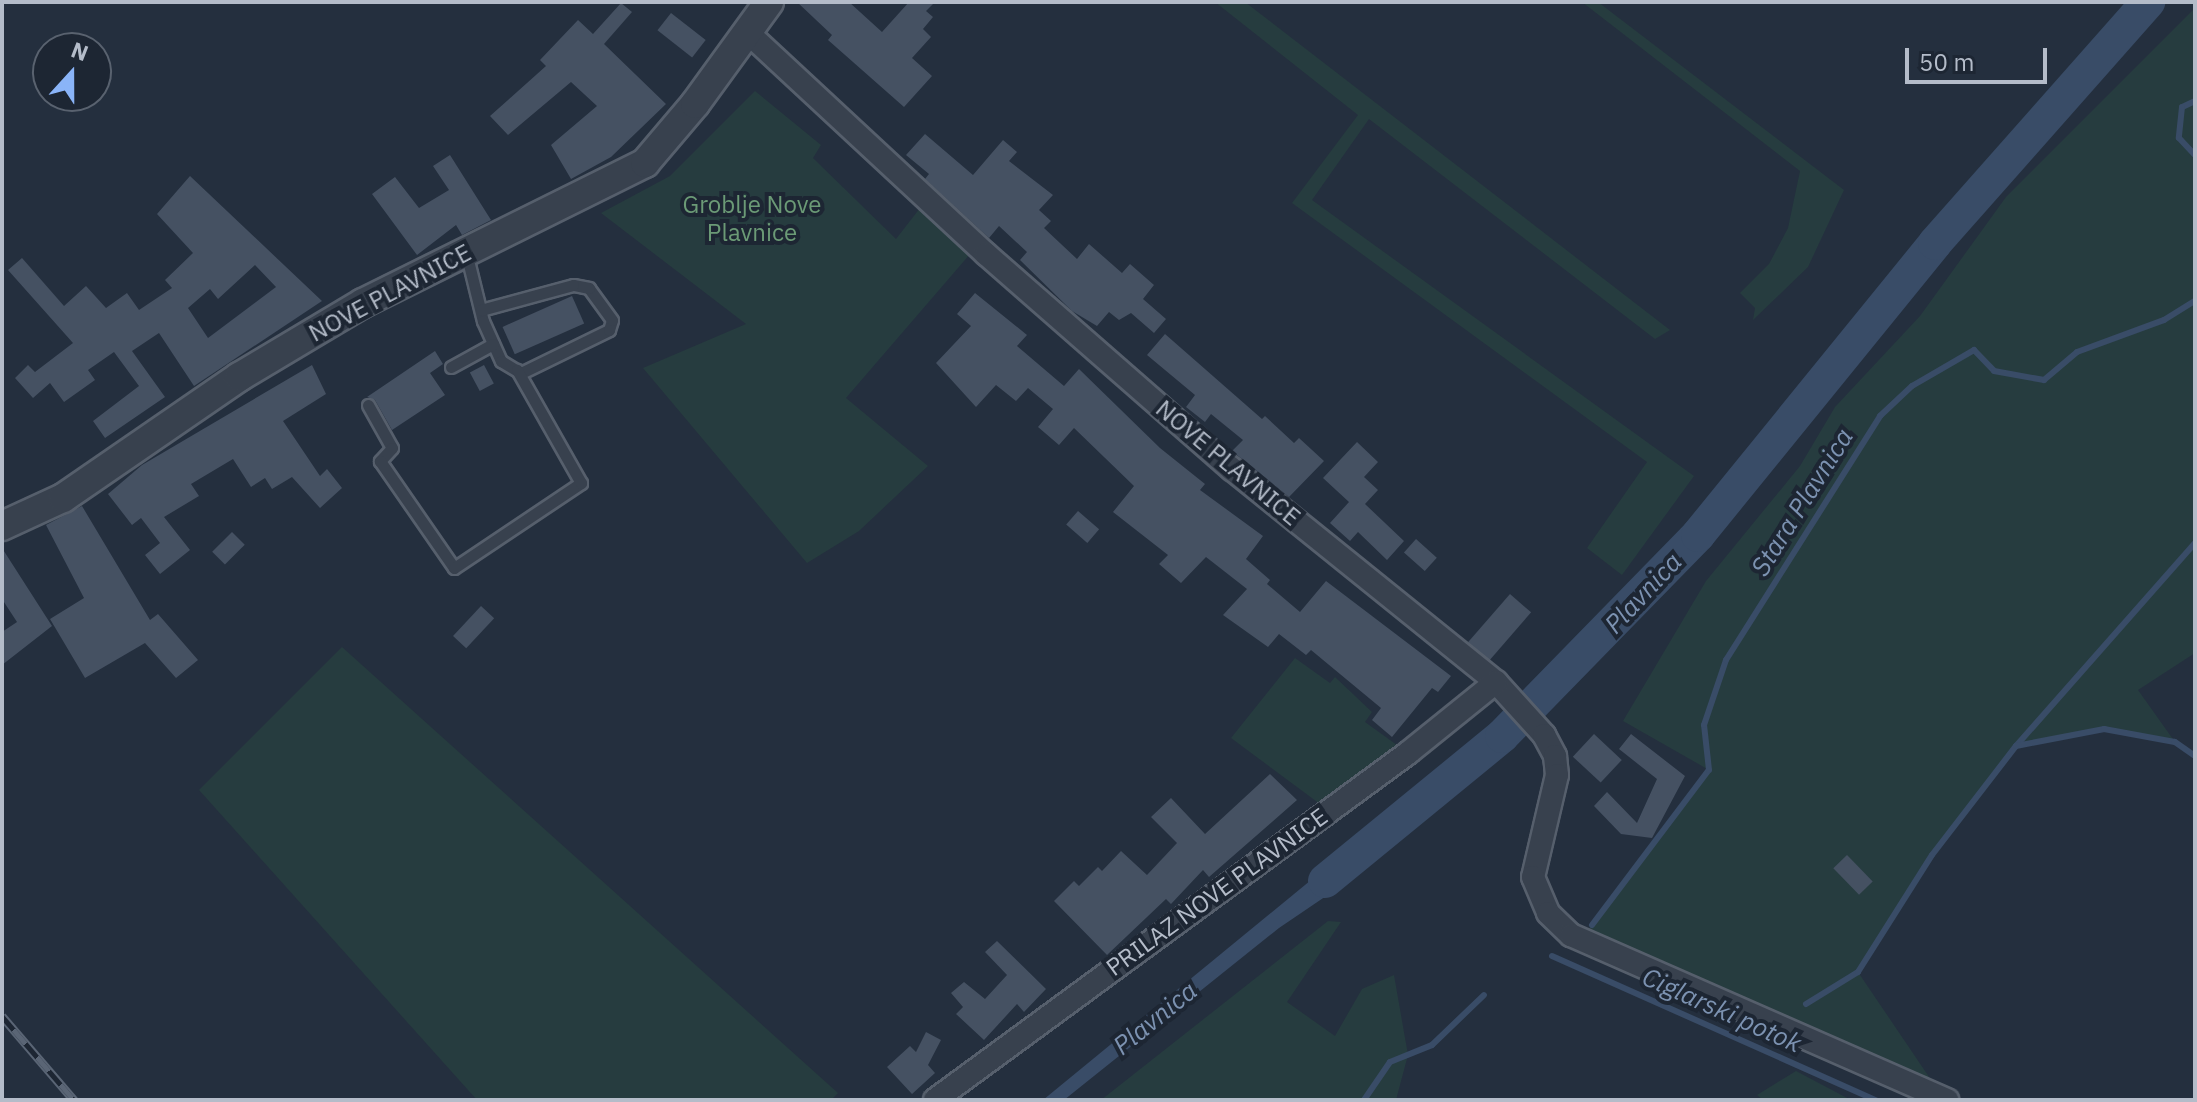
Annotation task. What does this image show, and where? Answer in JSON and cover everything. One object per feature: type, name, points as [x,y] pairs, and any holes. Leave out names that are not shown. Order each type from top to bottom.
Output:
[{"type":"street","name":"NOVE PLAVNICE","points":[[2,526],[63,498],[239,377],[363,303],[645,163],[695,104],[769,2]]},
{"type":"street","name":"NOVE PLAVNICE","points":[[746,31],[986,254],[1232,469],[1502,689],[1544,735],[1557,775],[1533,877],[1548,913],[1581,939],[1947,1100]]},
{"type":"street","name":"PRILAZ NOVE PLAVNICE","points":[[935,1100],[1408,753],[1502,689]]},
{"type":"lane","points":[[368,405],[392,448],[380,461],[454,568],[581,483],[517,370],[501,361],[481,310],[466,252]]},
{"type":"lane","points":[[481,310],[573,285],[589,288],[604,305],[612,320],[609,330],[537,369],[517,370]]},
{"type":"lane","points":[[451,367],[493,344]]},
{"type":"green space","points":[[1215,2],[1245,2],[1670,330],[1655,339],[1369,119],[1312,200],[1694,476],[1622,575],[1587,548],[1647,462],[1292,203],[1358,115]]},
{"type":"green space","points":[[1582,2],[1598,2],[1844,190],[1808,267],[1753,320],[1755,308],[1740,293],[1769,264],[1788,228],[1800,171]]},
{"type":"green space","points":[[2195,8],[2195,653],[2138,690],[2175,742],[2104,729],[2016,746],[1932,855],[1858,972],[1944,1099],[1581,939],[1709,770],[1623,721],[1706,581],[1800,466],[1835,407],[1920,316],[2006,197]]},
{"type":"green space","name":"Groblje Nove Plavnice","points":[[755,91],[821,145],[813,158],[896,239],[927,199],[977,246],[846,398],[928,466],[859,531],[807,563],[643,368],[746,324],[601,213],[670,176]]},
{"type":"green space","points":[[342,647],[838,1093],[831,1100],[477,1100],[199,790]]},
{"type":"green space","points":[[1295,658],[1330,683],[1335,677],[1372,712],[1365,722],[1408,753],[1328,810],[1231,738]]},
{"type":"green space","points":[[1328,921],[1341,922],[1287,1002],[1335,1036],[1362,989],[1394,975],[1408,1055],[1396,1100],[1101,1100]]},
{"type":"green space","points":[[1796,1071],[1851,1100],[1763,1100],[1757,1095]]},
{"type":"water","points":[[1350,848],[1360,853],[1335,890],[1279,928],[1064,1100],[1043,1100]]},
{"type":"building","points":[[797,2],[849,2],[882,32],[909,2],[935,2],[926,11],[933,17],[923,29],[931,37],[912,58],[932,76],[904,107],[828,40],[832,35]]},
{"type":"building","points":[[621,3],[632,12],[604,44],[666,104],[611,157],[571,179],[551,145],[597,106],[571,82],[508,135],[490,116],[546,66],[540,60],[578,20],[593,34]]},
{"type":"building","points":[[671,13],[706,40],[692,57],[657,30]]},
{"type":"building","points":[[925,134],[973,175],[1003,140],[1017,152],[1009,161],[1053,195],[1039,210],[1051,221],[1044,228],[1077,259],[1089,244],[1122,273],[1130,264],[1154,285],[1143,299],[1166,319],[1154,333],[1131,313],[1119,320],[1109,312],[1097,326],[1072,311],[1020,260],[1027,252],[999,226],[989,238],[925,179],[929,174],[906,155]]},
{"type":"building","points":[[450,155],[491,220],[462,235],[456,225],[417,255],[372,194],[395,177],[419,208],[449,190],[433,166]]},
{"type":"building","points":[[190,176],[322,301],[194,386],[159,333],[132,351],[165,397],[105,438],[93,421],[139,386],[114,352],[88,370],[95,380],[64,402],[50,383],[33,398],[15,378],[28,365],[35,372],[73,343],[8,270],[22,258],[64,306],[86,286],[106,308],[127,293],[139,310],[172,288],[165,280],[193,253],[157,214]],"holes":[[[255,265],[276,287],[208,338],[188,308],[210,289],[218,299]]]},
{"type":"building","points":[[975,293],[1027,335],[1017,346],[1064,386],[1079,369],[1160,448],[1205,484],[1200,490],[1263,536],[1246,559],[1270,580],[1267,584],[1300,612],[1326,581],[1451,676],[1438,692],[1432,688],[1392,737],[1372,720],[1381,708],[1311,650],[1306,655],[1279,634],[1268,647],[1223,615],[1247,589],[1206,557],[1181,583],[1159,564],[1168,555],[1113,512],[1134,486],[1074,428],[1059,445],[1038,427],[1053,409],[1028,388],[1016,401],[996,385],[976,407],[936,363],[971,326],[957,314]]},
{"type":"building","points":[[572,296],[584,323],[515,354],[503,327]]},
{"type":"building","points":[[1165,334],[1262,419],[1265,416],[1294,443],[1299,438],[1324,461],[1289,497],[1232,451],[1243,440],[1211,414],[1205,422],[1186,407],[1195,395],[1147,355]]},
{"type":"building","points":[[435,351],[443,364],[430,373],[445,395],[392,430],[375,400],[367,397]]},
{"type":"building","points":[[312,365],[326,394],[283,421],[320,476],[327,469],[342,488],[320,508],[292,477],[272,489],[265,478],[251,487],[233,459],[191,484],[199,496],[164,517],[190,550],[160,574],[145,555],[160,543],[141,518],[132,525],[108,494],[142,465]]},
{"type":"building","points":[[484,365],[494,384],[480,391],[470,373]]},
{"type":"building","points":[[1357,442],[1378,462],[1364,477],[1378,490],[1365,504],[1404,541],[1387,560],[1358,532],[1350,541],[1330,523],[1349,502],[1323,478]]},
{"type":"building","points":[[82,506],[150,620],[158,614],[198,660],[176,678],[145,643],[85,678],[50,619],[84,598],[46,525]]},
{"type":"building","points":[[1078,511],[1099,529],[1087,543],[1066,525]]},
{"type":"building","points":[[232,532],[245,545],[225,565],[212,552]]},
{"type":"building","points":[[1416,539],[1437,558],[1425,571],[1404,552]]},
{"type":"building","points":[[2,548],[52,626],[2,665],[2,632],[17,622],[2,599]]},
{"type":"building","points":[[1510,594],[1531,612],[1489,661],[1468,642]]},
{"type":"building","points":[[481,606],[494,618],[466,648],[453,636]]},
{"type":"building","points":[[1594,734],[1622,760],[1601,783],[1573,757]]},
{"type":"building","points":[[1631,734],[1685,776],[1652,838],[1621,834],[1594,806],[1607,792],[1637,823],[1657,779],[1619,749]]},
{"type":"building","points":[[1270,774],[1297,800],[1209,877],[1203,870],[1171,904],[1166,899],[1107,955],[1054,901],[1074,881],[1079,886],[1098,867],[1102,871],[1121,851],[1147,875],[1177,843],[1151,817],[1171,798],[1205,834]]},
{"type":"building","points":[[1847,855],[1873,882],[1859,895],[1833,868]]},
{"type":"building","points":[[997,941],[1046,989],[1024,1012],[1017,1004],[984,1040],[956,1014],[963,1007],[951,993],[964,982],[985,999],[1007,975],[985,952]]},
{"type":"building","points":[[926,1032],[941,1040],[928,1065],[935,1073],[912,1094],[887,1067],[910,1046],[916,1052]]},
{"type":"waterway","name":"Plavnica","points":[[1325,881],[1502,736],[1698,535],[1935,243],[2148,2]]},
{"type":"waterway","name":"Stara Plavnica","points":[[2195,101],[2182,107],[2179,138],[2195,155]]},
{"type":"waterway","name":"Stara Plavnica","points":[[1592,925],[1709,770],[1704,725],[1726,660],[1880,416],[1912,386],[1974,350],[1994,371],[2044,380],[2077,352],[2164,320],[2195,301]]},
{"type":"waterway","points":[[2016,746],[2195,543]]},
{"type":"waterway","points":[[1806,1004],[1858,972],[1932,855],[2016,746],[2104,729],[2175,742],[2195,756]]},
{"type":"waterway","name":"Ciglarski potok","points":[[1552,956],[1876,1100]]},
{"type":"waterway","name":"Stara Plavnica","points":[[1364,1100],[1390,1062],[1432,1045],[1484,995]]},
{"type":"railway","points":[[2,1016],[74,1100]]}]
